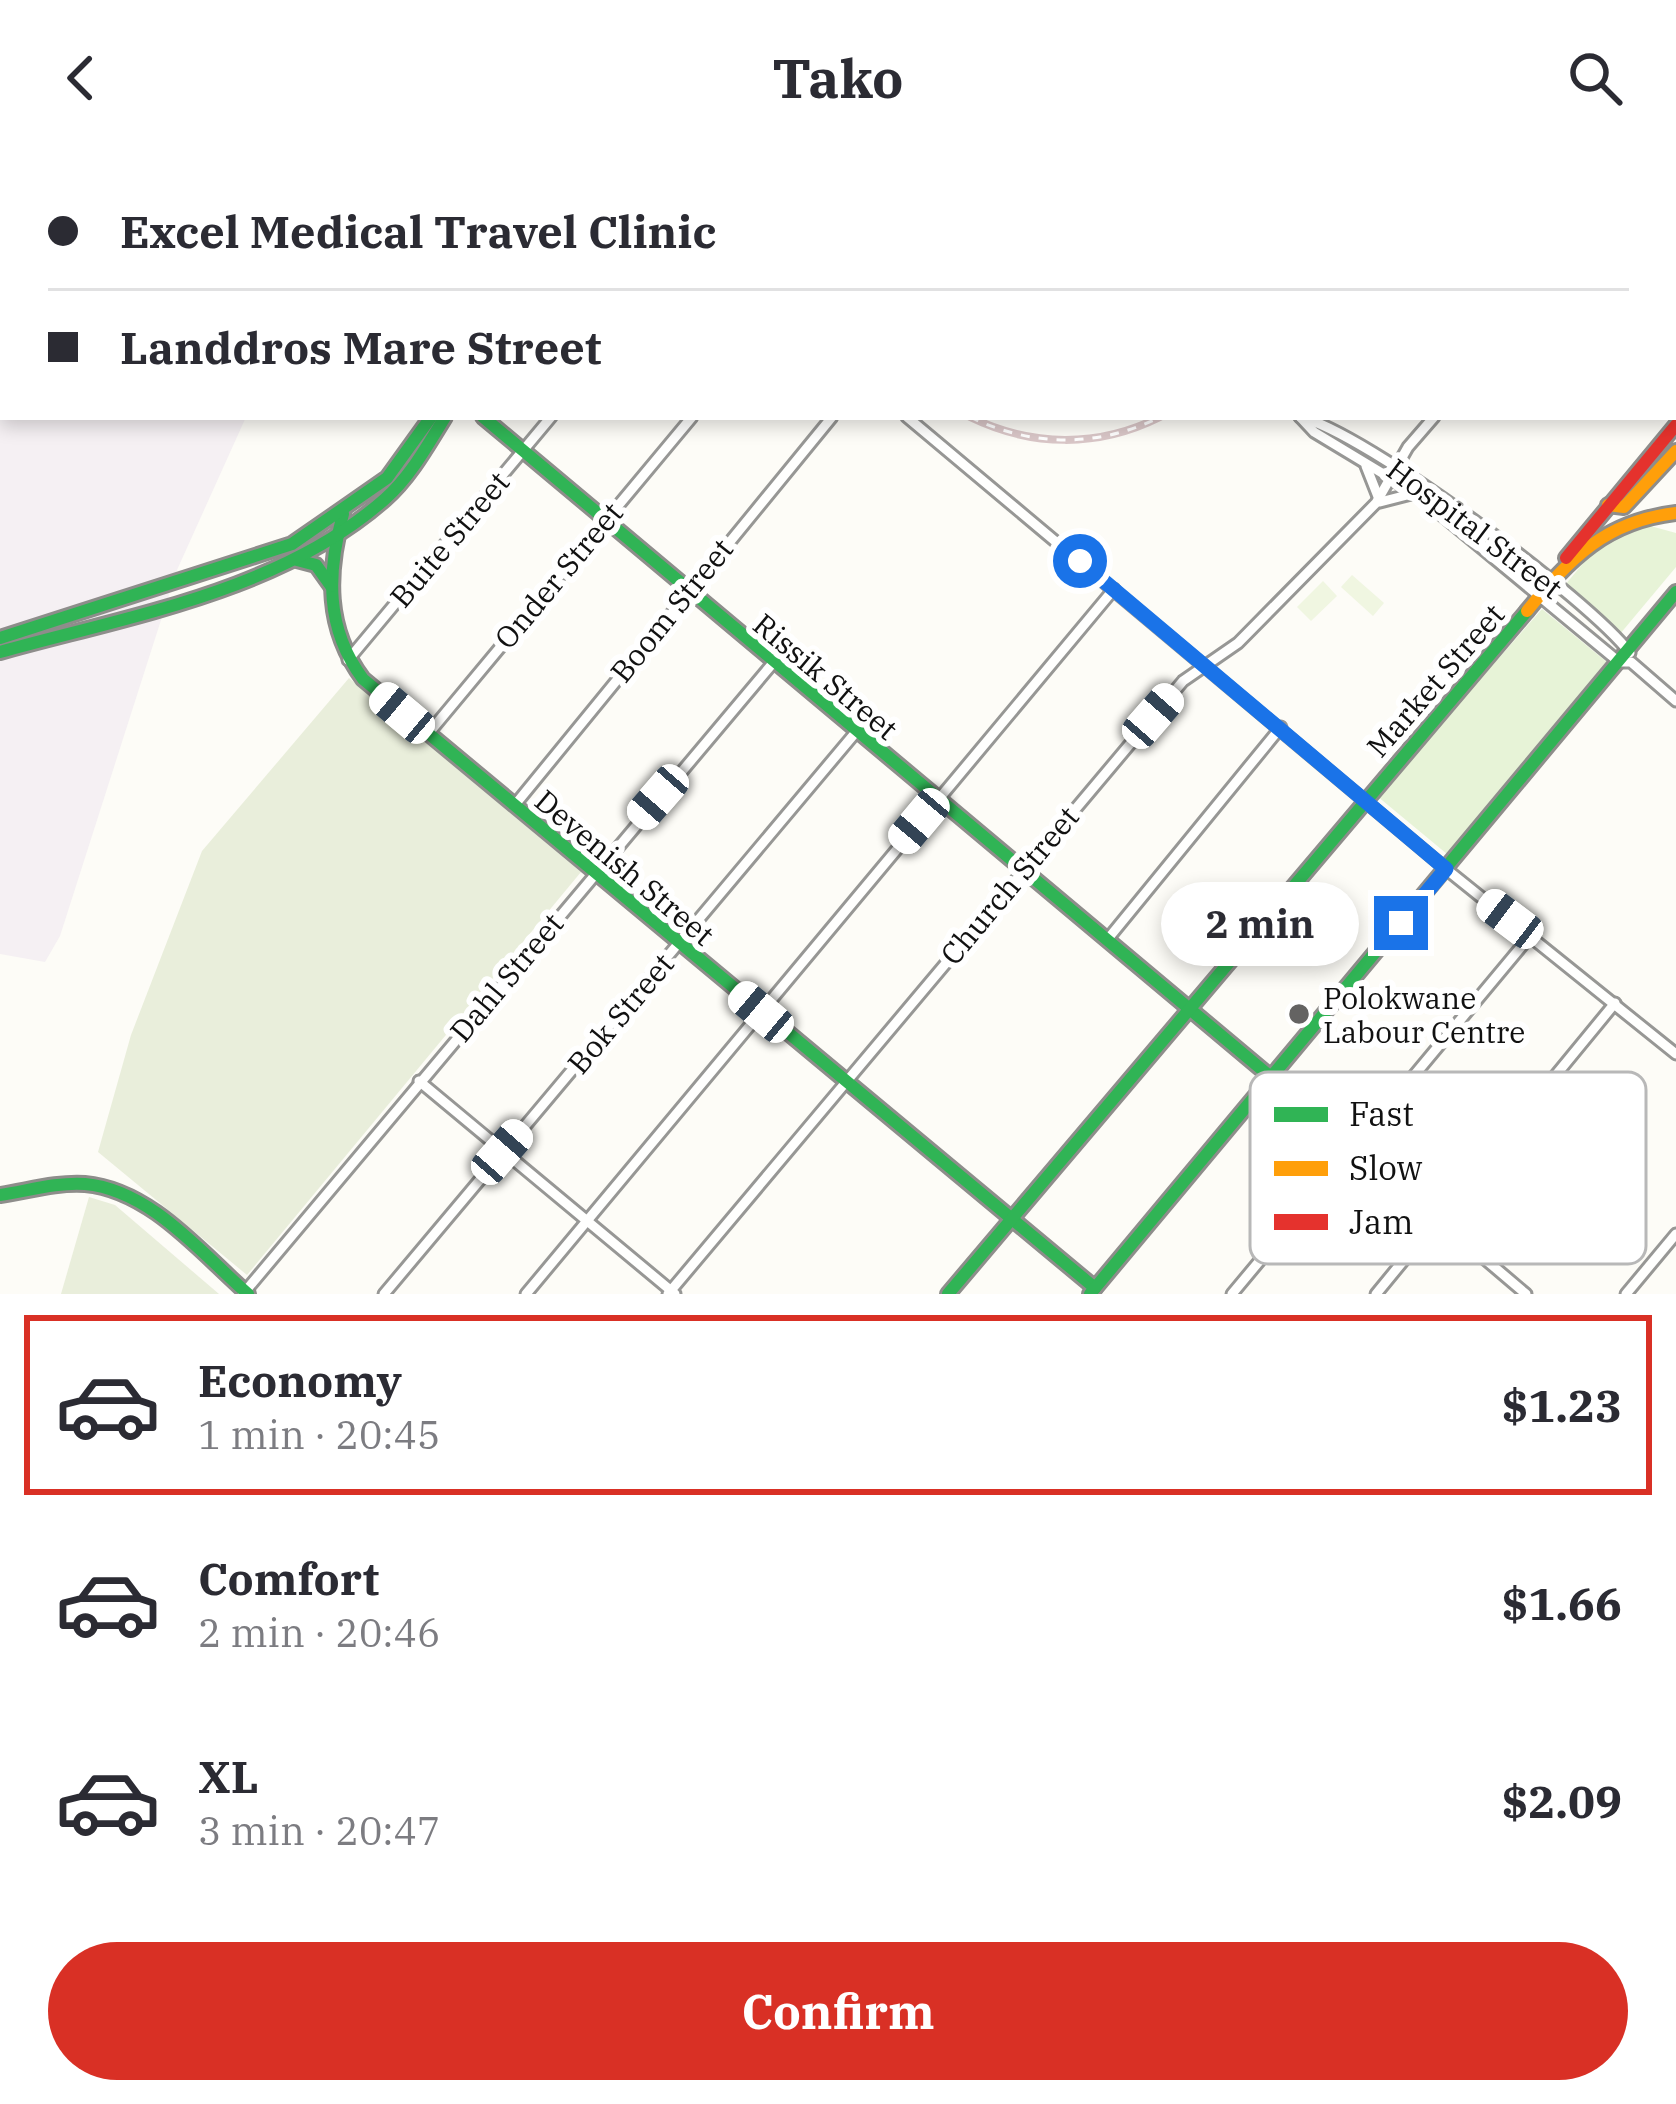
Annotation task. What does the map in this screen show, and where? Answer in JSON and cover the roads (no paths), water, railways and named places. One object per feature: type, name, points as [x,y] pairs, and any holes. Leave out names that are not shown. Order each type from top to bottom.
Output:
[{"type":"main road","points":[[0,652],[277,564],[387,478],[428,420]]},
{"type":"main road","points":[[0,638],[336,537],[393,491],[443,420]]},
{"type":"main road","name":"Rissik Street","points":[[487,420],[1265,1072]]},
{"type":"main road","name":"Market Street","points":[[948,1294],[1365,796],[1540,596],[1607,505],[1676,425]]},
{"type":"main road","points":[[1607,505],[1624,507],[1634,501],[1676,451]]},
{"type":"main road","points":[[343,514],[331,587],[336,636],[348,660]]},
{"type":"main road","points":[[1565,560],[1622,522],[1674,514]]},
{"type":"main road","points":[[289,553],[316,565],[331,587]]},
{"type":"main road","points":[[1277,1072],[1627,658],[1676,592]]},
{"type":"main road","name":"Devenish Street","points":[[348,660],[428,734],[847,1078],[1096,1292]]},
{"type":"main road","points":[[1096,1292],[1250,1105]]},
{"type":"main road","points":[[5,1195],[81,1184],[121,1194],[245,1293]]},
{"type":"street","name":"Buite Street","points":[[348,660],[549,420]]},
{"type":"street","name":"Onder Street","points":[[428,734],[689,420]]},
{"type":"street","name":"Boom Street","points":[[514,806],[829,420]]},
{"type":"street","points":[[911,420],[1365,796],[1446,869],[1676,1054]]},
{"type":"street","name":"Hospital Street","points":[[1303,420],[1314,433],[1415,493],[1540,596],[1627,658]]},
{"type":"street","name":"Hospital Street","points":[[1313,420],[1400,469],[1550,583],[1676,701]]},
{"type":"street","name":"Church Street","points":[[671,1293],[1020,870],[1204,663],[1238,643],[1378,501],[1400,469],[1408,447],[1431,420]]},
{"type":"street","name":"Church Street","points":[[1380,457],[1408,447]]},
{"type":"street","points":[[1364,462],[1378,501],[1415,493]]},
{"type":"street","points":[[526,1294],[1114,589]]},
{"type":"street","name":"Dahl Street","points":[[245,1293],[773,663]]},
{"type":"street","points":[[1107,940],[1281,727]]},
{"type":"street","name":"Bok Street","points":[[384,1294],[856,732]]},
{"type":"street","points":[[1417,1072],[1531,935]]},
{"type":"street","points":[[1559,1072],[1615,1003]]},
{"type":"street","points":[[419,1081],[671,1293]]},
{"type":"street","points":[[1626,1294],[1676,1234]]},
{"type":"street","points":[[1232,1294],[1257,1264]]},
{"type":"street","points":[[1376,1294],[1401,1264]]},
{"type":"street","name":"Rissik Street","points":[[1489,1264],[1526,1294]]},
{"type":"railway","points":[[977,420],[1017,434],[1065,440],[1113,434],[1153,420]]},
{"type":"place","name":"Polokwane Labour Centre","points":[[1299,1014]]}]
